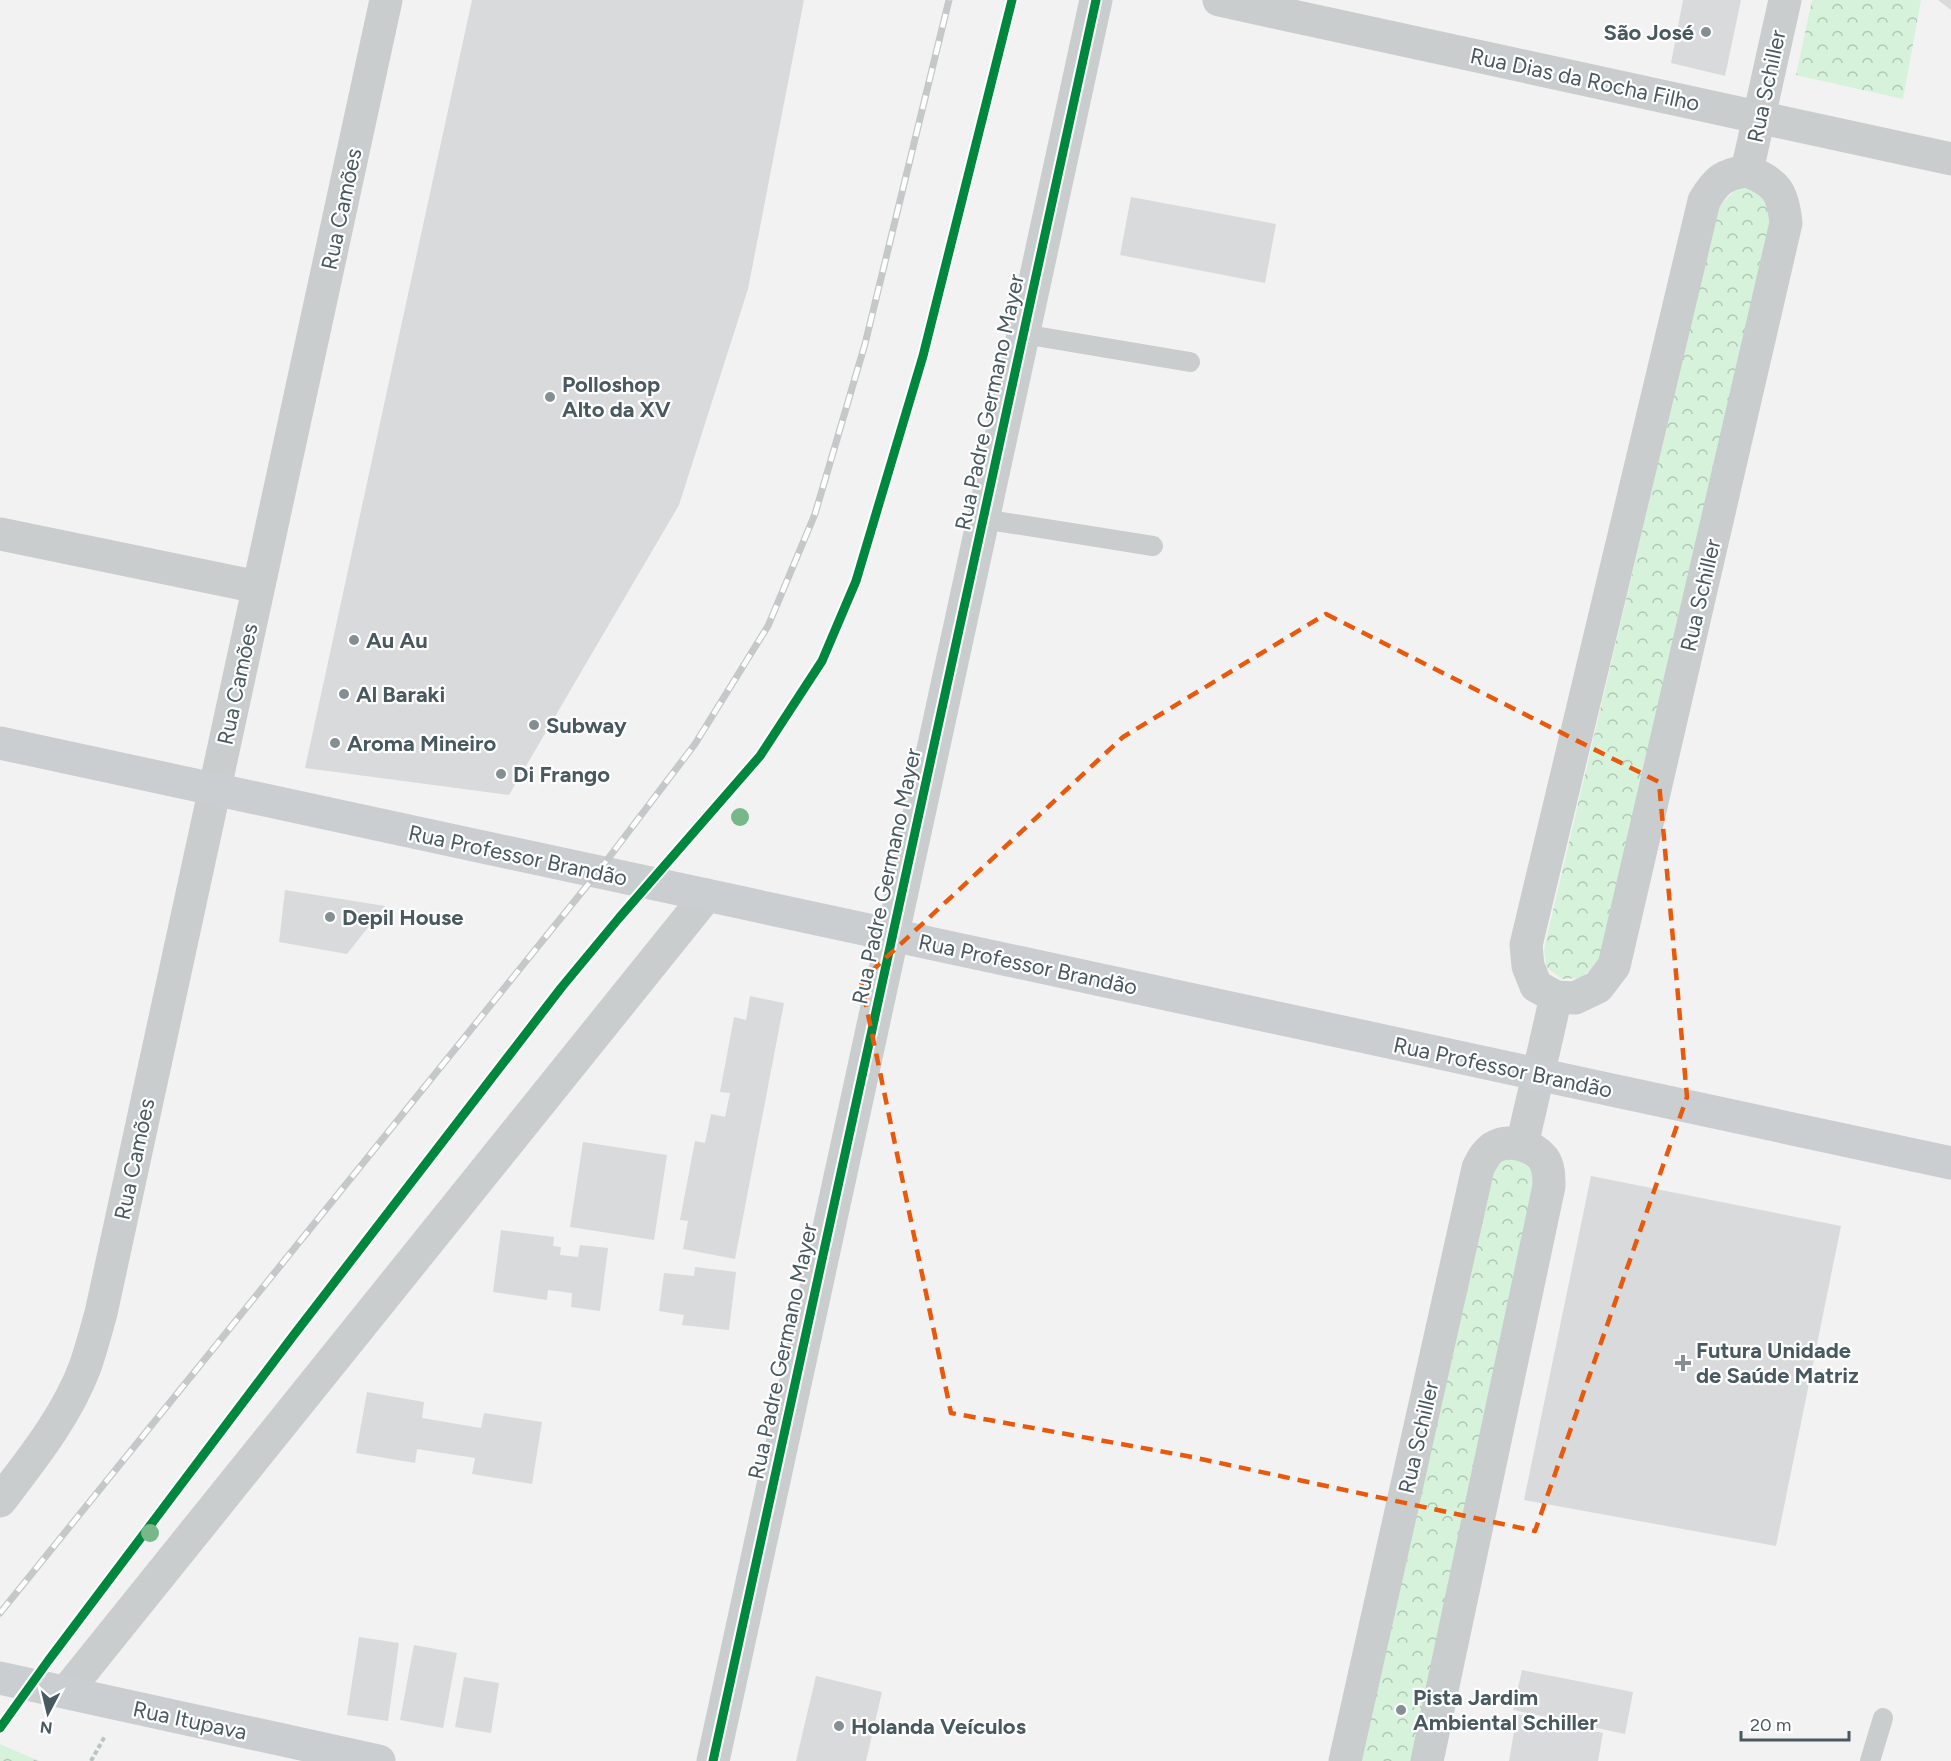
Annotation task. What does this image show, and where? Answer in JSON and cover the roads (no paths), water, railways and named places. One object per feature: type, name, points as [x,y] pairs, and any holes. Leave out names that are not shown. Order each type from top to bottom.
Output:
[{"type":"main road","name":"Rua Professor Brandão","points":[[0,743],[1951,1163]]},
{"type":"main road","name":"Rua Itupava","points":[[0,1678],[379,1761]]},
{"type":"street","name":"Rua Camões","points":[[0,1501],[40,1448],[65,1409],[85,1367],[101,1313],[386,0]]},
{"type":"street","name":"Rua Padre Germano Mayer","points":[[713,1761],[1096,0]]},
{"type":"street","name":"Rua Dias da Rocha Filho","points":[[1220,0],[1951,159]]},
{"type":"street","name":"Rua Schiller","points":[[1747,171],[1785,0]]},
{"type":"street","name":"Rua Schiller","points":[[1747,171],[1766,178],[1784,200],[1786,223],[1625,920],[1614,966],[1598,987],[1575,998],[1556,997],[1536,986],[1528,966],[1526,945],[1704,201],[1712,186],[1728,174],[1747,171]]},
{"type":"street","points":[[0,534],[258,586]]},
{"type":"street","points":[[66,1692],[706,895]]},
{"type":"street","points":[[1427,1761],[1549,1186],[1548,1169],[1544,1159],[1534,1150],[1522,1145],[1556,997]]},
{"type":"street","name":"Rua Schiller","points":[[1345,1761],[1478,1168],[1486,1154],[1496,1146],[1510,1143],[1522,1145]]},
{"type":"lane","points":[[1023,334],[1190,362]]},
{"type":"lane","points":[[983,519],[1153,546]]},
{"type":"lane","points":[[1870,1761],[1883,1718]]},
{"type":"railway","points":[[0,1613],[598,872],[695,744],[768,626],[815,514],[865,344],[949,0]]},
{"type":"place","name":"São José","points":[[1706,32]]},
{"type":"place","name":"Polloshop Alto da XV","points":[[550,397]]},
{"type":"place","name":"Au Au","points":[[354,640]]},
{"type":"place","name":"Al Baraki","points":[[344,694]]},
{"type":"place","name":"Subway","points":[[534,725]]},
{"type":"place","name":"Aroma Mineiro","points":[[335,743]]},
{"type":"place","name":"Di Frango","points":[[501,774]]},
{"type":"place","name":"Depil House","points":[[330,917]]},
{"type":"place","name":"Futura Unidade de Saúde Matriz","points":[[1683,1363]]},
{"type":"place","name":"Pista Jardim Ambiental Schiller","points":[[1401,1710]]},
{"type":"place","name":"Holanda Veículos","points":[[839,1726]]}]
